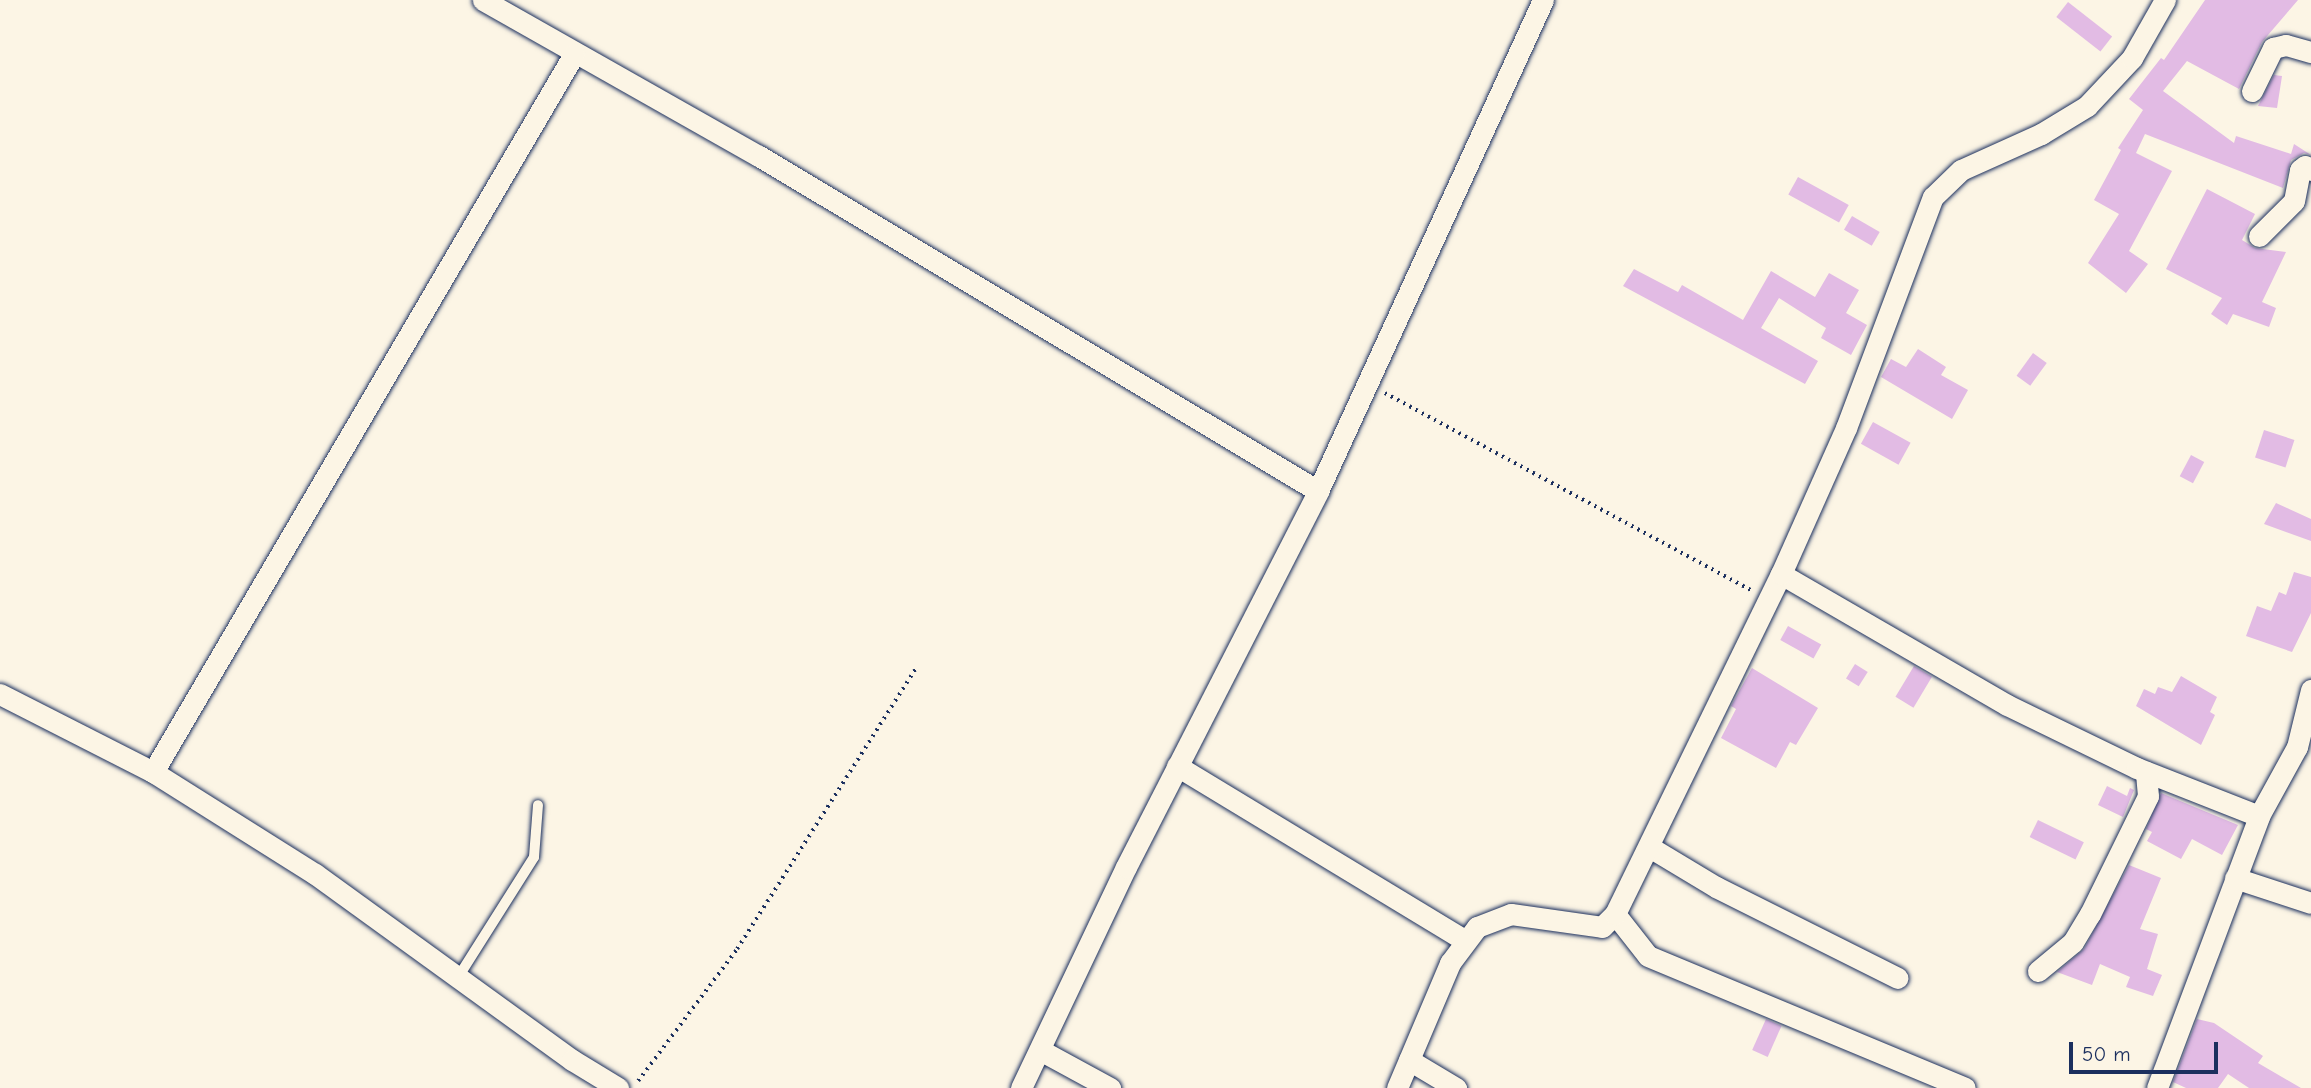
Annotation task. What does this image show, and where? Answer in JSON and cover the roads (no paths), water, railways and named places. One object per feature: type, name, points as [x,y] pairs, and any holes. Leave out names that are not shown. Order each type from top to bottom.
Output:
[{"type":"street","points":[[483,0],[574,54],[759,156],[1318,491]]},
{"type":"street","points":[[1021,1088],[1177,766],[1318,491],[1543,0]]},
{"type":"street","points":[[1396,1088],[1464,940],[1492,918],[1511,914],[1602,927],[1615,914],[1651,848],[1781,574],[1846,428],[1887,310],[1939,187],[1961,170],[2041,134],[2087,106],[2132,58],[2165,0]]},
{"type":"street","points":[[2252,91],[2273,48],[2297,46],[2311,52]]},
{"type":"street","points":[[153,772],[574,54]]},
{"type":"street","points":[[2259,236],[2294,201],[2300,170],[2305,166],[2311,170]]},
{"type":"street","points":[[1781,574],[2007,705],[2146,772],[2259,817]]},
{"type":"street","points":[[2164,1086],[2235,878],[2259,817],[2297,747],[2311,691]]},
{"type":"street","points":[[0,694],[153,772],[315,874],[457,979],[618,1088]]},
{"type":"street","points":[[1177,766],[1464,940]]},
{"type":"street","points":[[2038,971],[2073,942],[2090,915],[2148,796],[2146,772]]},
{"type":"street","points":[[1651,848],[1716,887],[1898,978]]},
{"type":"street","points":[[2235,878],[2311,902]]},
{"type":"street","points":[[1615,914],[1648,956],[1965,1088]]},
{"type":"street","points":[[1040,1050],[1110,1088]]},
{"type":"street","points":[[1409,1060],[1456,1088]]},
{"type":"lane","points":[[457,979],[534,857],[538,805]]}]
